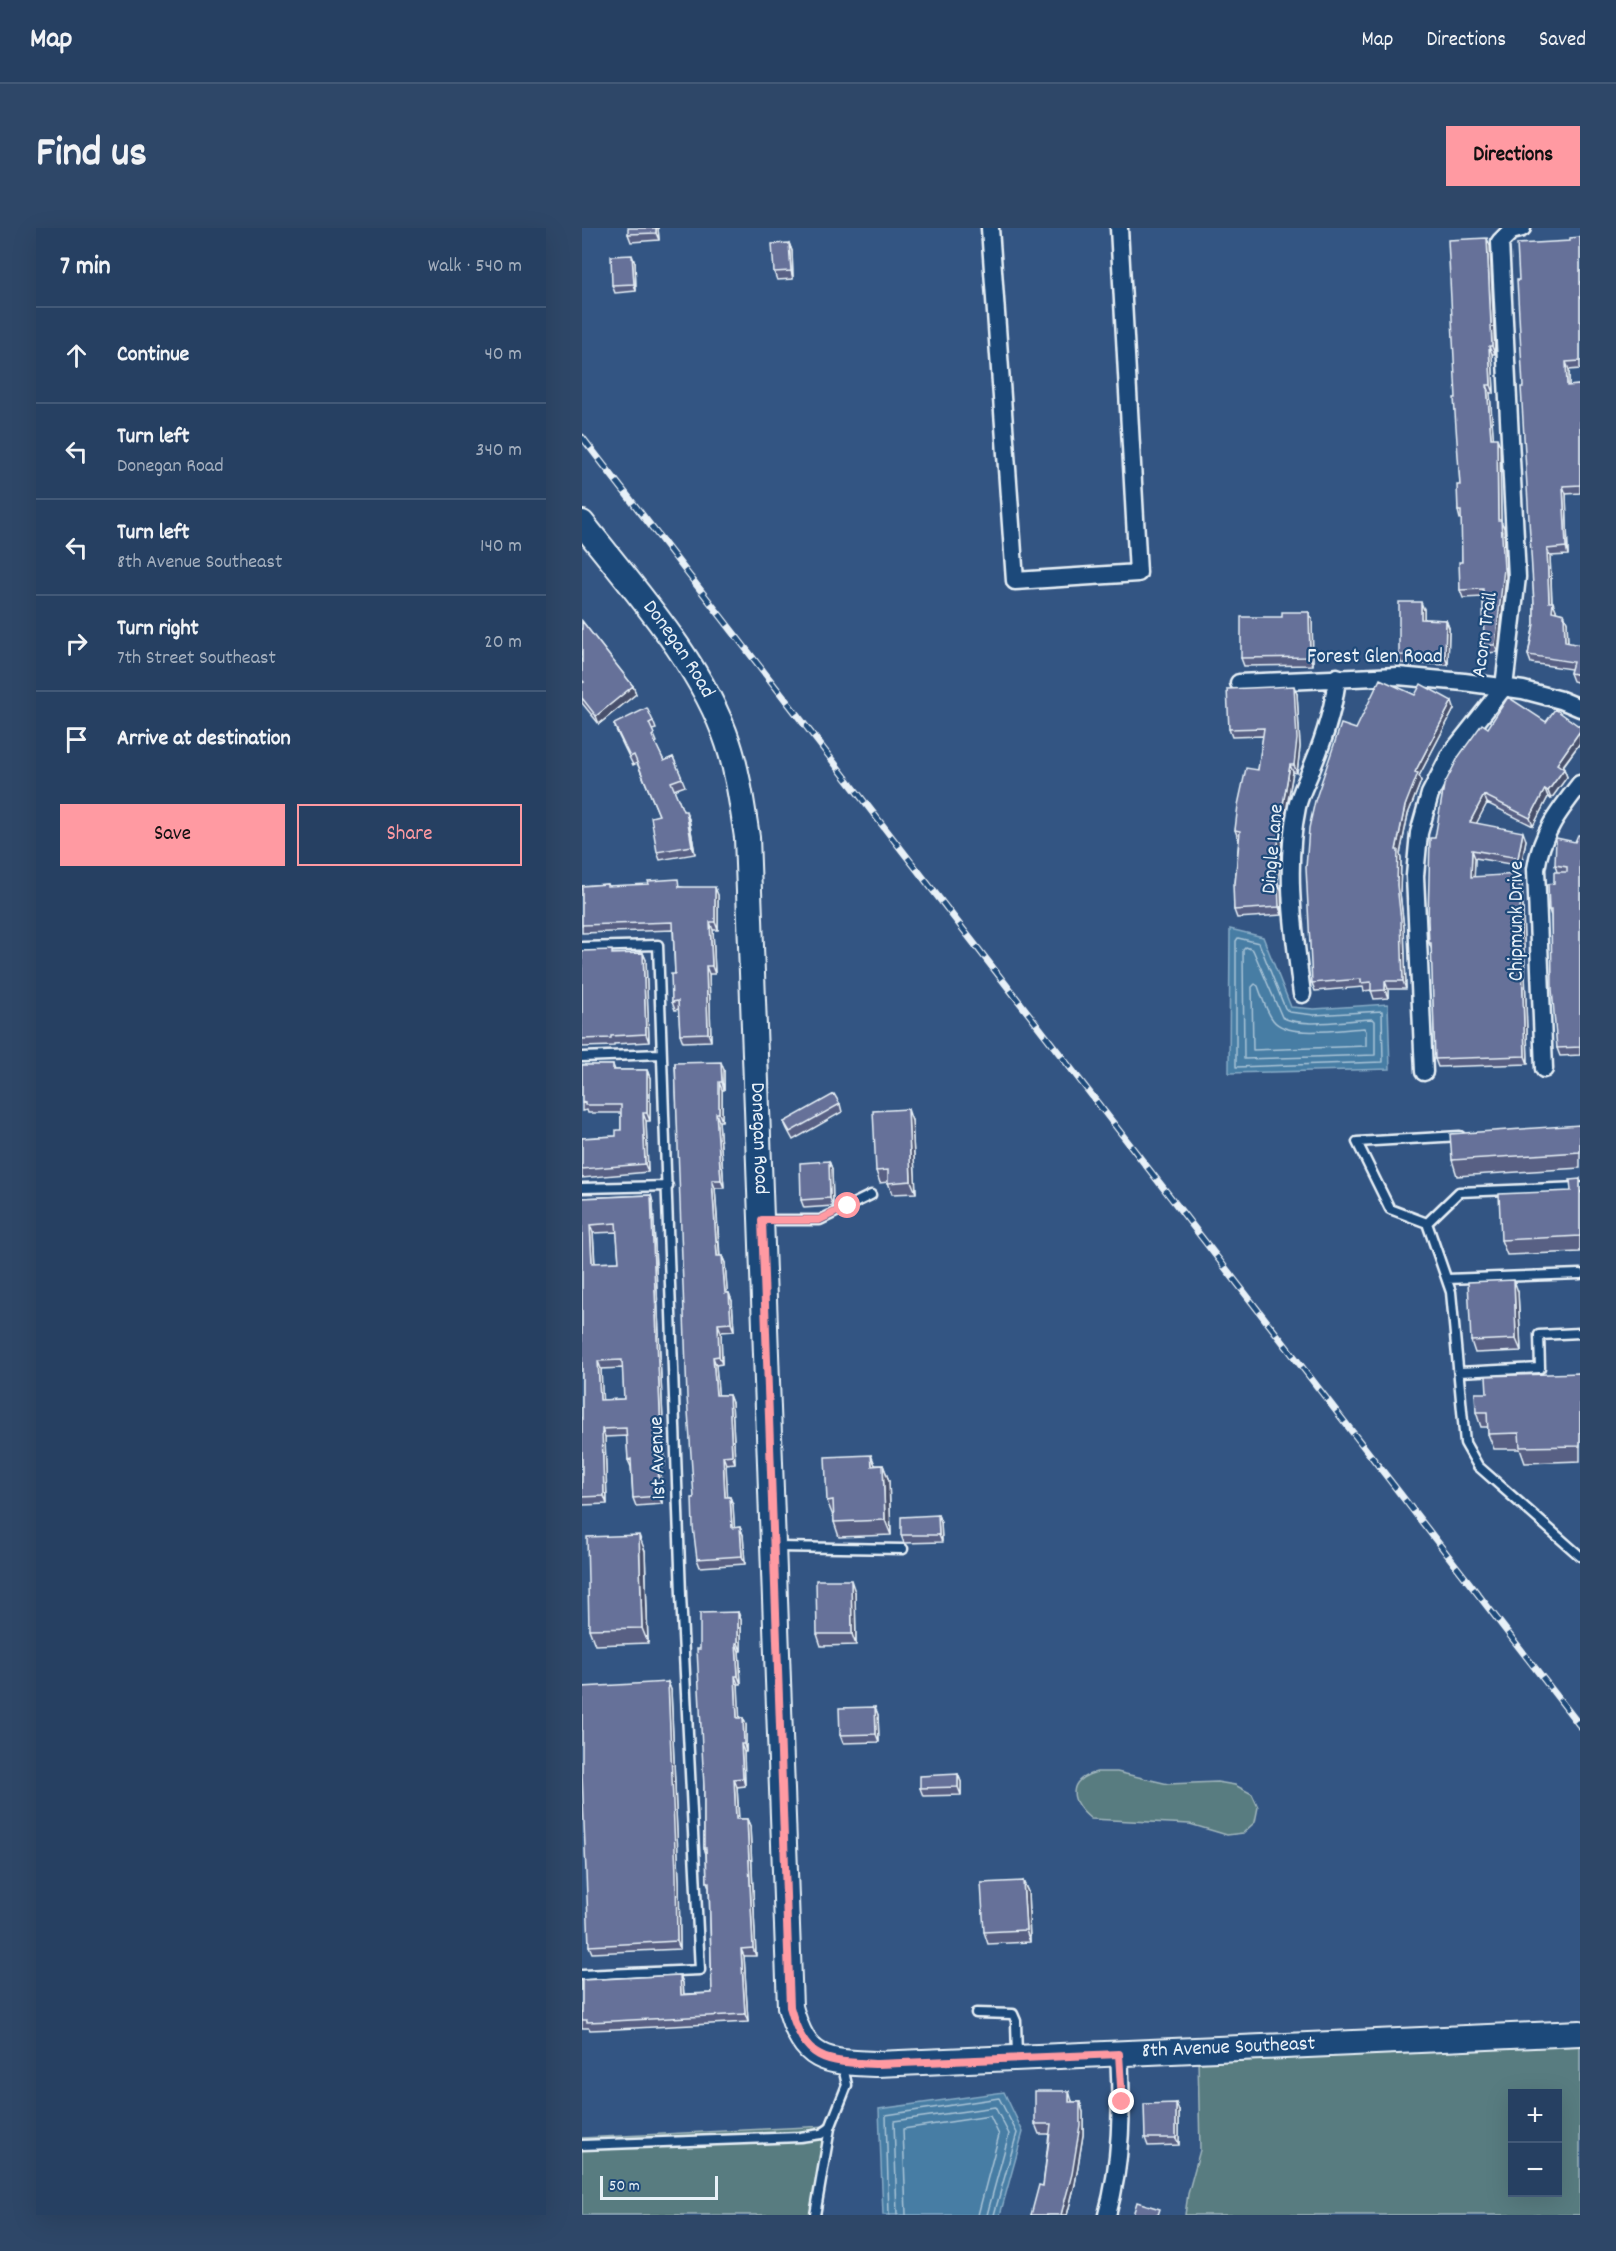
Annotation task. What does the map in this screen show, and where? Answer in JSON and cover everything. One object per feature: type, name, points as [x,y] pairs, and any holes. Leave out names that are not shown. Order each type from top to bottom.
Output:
[{"type":"street","points":[[990,228],[1015,581],[1138,573],[1119,228]]},
{"type":"street","name":"Acorn Trail","points":[[1424,1072],[1415,892],[1419,833],[1430,794],[1450,755],[1504,687],[1517,577],[1500,242],[1511,231],[1522,228]]},
{"type":"street","name":"Donegan Road","points":[[582,523],[684,657],[709,700],[728,741],[739,783],[747,837],[749,878],[790,2007],[797,2032],[810,2049]]},
{"type":"street","name":"Forest Glen Road","points":[[1239,683],[1398,676],[1504,687],[1561,700],[1580,708]]},
{"type":"street","name":"Dingle Lane","points":[[1302,994],[1290,898],[1292,851],[1297,806],[1324,738],[1335,697],[1337,677]]},
{"type":"street","name":"Chipmunk Drive","points":[[1544,1069],[1536,869],[1542,842],[1550,825],[1580,784]]},
{"type":"street","name":"8th Avenue Southeast","points":[[810,2049],[822,2057],[842,2062],[877,2064],[1580,2033]]},
{"type":"street","points":[[1107,2215],[1119,2154],[1122,2102],[1119,2054]]},
{"type":"lane","name":"1st Avenue","points":[[582,947],[658,945],[681,1595],[700,1970],[582,1975]]},
{"type":"lane","points":[[582,1057],[661,1053]]},
{"type":"lane","points":[[1474,1135],[1357,1142],[1390,1209],[1427,1223],[1451,1292],[1465,1443],[1478,1466],[1580,1556]]},
{"type":"lane","points":[[582,1188],[668,1186]]},
{"type":"lane","points":[[1427,1223],[1459,1192],[1580,1187]]},
{"type":"lane","points":[[762,1220],[819,1220],[871,1195]]},
{"type":"lane","points":[[1447,1279],[1580,1274]]},
{"type":"lane","points":[[1459,1372],[1540,1368],[1539,1335],[1580,1333]]},
{"type":"lane","points":[[773,1547],[903,1550]]},
{"type":"lane","points":[[976,2013],[1013,2014],[1016,2021],[1017,2058]]},
{"type":"lane","points":[[815,2215],[830,2128],[847,2085],[842,2062]]},
{"type":"lane","points":[[582,2145],[800,2137],[822,2134],[830,2128]]},
{"type":"green space","points":[[1097,1772],[1117,1772],[1168,1784],[1217,1782],[1235,1785],[1252,1794],[1258,1807],[1255,1822],[1243,1833],[1227,1835],[1190,1824],[1091,1819],[1078,1805],[1074,1792],[1080,1780]]},
{"type":"green space","points":[[1580,2042],[1580,2215],[1185,2215],[1200,2150],[1198,2059]]},
{"type":"green space","points":[[828,2126],[821,2215],[582,2215],[582,2138]]},
{"type":"water","points":[[1230,929],[1263,937],[1291,1007],[1314,1009],[1388,1004],[1390,1069],[1229,1073]]},
{"type":"water","points":[[1004,2092],[1023,2132],[1000,2215],[883,2215],[879,2109]]},
{"type":"building","points":[[628,228],[656,228],[656,233],[628,234]]},
{"type":"building","points":[[1580,237],[1580,361],[1566,362],[1567,386],[1580,385],[1580,485],[1563,486],[1566,547],[1547,549],[1549,602],[1553,602],[1552,611],[1564,614],[1565,642],[1580,645],[1580,675],[1570,673],[1573,662],[1528,655],[1534,624],[1534,603],[1521,387],[1523,387],[1517,244],[1570,241],[1570,238]]},
{"type":"building","points":[[1487,238],[1492,346],[1489,346],[1491,385],[1487,385],[1491,438],[1497,438],[1498,520],[1501,520],[1504,569],[1495,645],[1484,645],[1483,589],[1460,590],[1461,511],[1458,511],[1457,485],[1460,485],[1448,240]]},
{"type":"building","points":[[789,243],[791,271],[774,272],[772,244]]},
{"type":"building","points":[[632,255],[634,284],[612,285],[611,256]]},
{"type":"building","points":[[1399,602],[1421,602],[1421,619],[1446,620],[1445,657],[1399,655]]},
{"type":"building","points":[[1282,612],[1309,612],[1310,657],[1241,658],[1241,617],[1282,617]]},
{"type":"building","points":[[582,621],[633,686],[596,716],[582,698],[582,683],[584,682],[582,680]]},
{"type":"building","points":[[1380,679],[1415,695],[1421,684],[1452,701],[1415,772],[1418,773],[1405,806],[1396,850],[1398,850],[1397,885],[1401,920],[1403,981],[1385,981],[1385,990],[1371,991],[1371,982],[1361,983],[1361,979],[1312,983],[1306,868],[1309,828],[1315,801],[1341,724],[1356,729]]},
{"type":"building","points":[[1294,686],[1297,739],[1294,765],[1290,765],[1280,821],[1275,882],[1278,882],[1279,907],[1234,910],[1233,884],[1235,884],[1240,831],[1235,830],[1238,805],[1246,768],[1258,770],[1264,728],[1229,729],[1227,689]]},
{"type":"building","points":[[1508,697],[1546,722],[1555,709],[1580,727],[1580,731],[1557,764],[1564,769],[1548,791],[1545,789],[1530,818],[1484,795],[1470,822],[1523,832],[1518,858],[1472,850],[1471,877],[1519,874],[1525,1056],[1435,1059],[1431,943],[1429,943],[1428,920],[1430,838],[1435,838],[1444,785],[1459,756],[1482,724],[1488,728]]},
{"type":"building","points":[[647,708],[653,721],[649,723],[654,734],[652,736],[664,761],[673,757],[682,778],[671,782],[683,811],[686,811],[692,846],[657,852],[651,817],[659,815],[634,755],[630,757],[614,724]]},
{"type":"building","points":[[1580,835],[1580,1047],[1557,1048],[1548,884],[1554,883],[1554,872],[1567,872],[1567,867],[1555,865],[1556,838],[1575,842]]},
{"type":"building","points":[[678,879],[679,887],[715,887],[715,922],[710,922],[712,966],[706,966],[708,1033],[680,1034],[678,1001],[672,1002],[671,974],[675,974],[673,922],[582,925],[582,886],[649,884],[648,881]]},
{"type":"building","points":[[612,950],[612,954],[643,953],[646,1034],[582,1039],[582,951]]},
{"type":"building","points":[[721,1062],[719,1113],[716,1113],[721,1180],[712,1180],[717,1256],[722,1256],[725,1293],[729,1293],[731,1323],[718,1324],[719,1356],[713,1357],[716,1395],[729,1395],[732,1455],[723,1456],[725,1497],[730,1497],[732,1528],[740,1527],[742,1556],[697,1559],[693,1527],[692,1498],[694,1498],[687,1397],[675,1063]]},
{"type":"building","points":[[582,1065],[613,1065],[613,1070],[647,1070],[647,1113],[643,1113],[645,1164],[582,1169],[582,1138],[616,1136],[616,1130],[621,1130],[621,1105],[585,1105],[585,1102],[582,1103]]},
{"type":"building","points":[[834,1094],[840,1104],[790,1132],[784,1122]]},
{"type":"building","points":[[908,1109],[911,1181],[888,1183],[888,1170],[876,1171],[873,1111]]},
{"type":"building","points":[[1580,1125],[1580,1152],[1452,1160],[1450,1134]]},
{"type":"building","points":[[829,1161],[830,1198],[801,1200],[800,1163]]},
{"type":"building","points":[[1580,1179],[1580,1236],[1501,1240],[1499,1194],[1571,1191],[1570,1180]]},
{"type":"building","points":[[651,1195],[662,1458],[658,1458],[659,1496],[633,1498],[631,1459],[628,1460],[626,1428],[602,1429],[604,1496],[582,1497],[582,1198]],"holes":[[[616,1223],[619,1262],[592,1263],[590,1225]],[[622,1360],[624,1399],[600,1400],[598,1361]]]},
{"type":"building","points":[[1514,1280],[1516,1339],[1471,1341],[1468,1282]]},
{"type":"building","points":[[1580,1373],[1580,1446],[1520,1447],[1519,1433],[1488,1434],[1487,1412],[1476,1412],[1475,1393],[1487,1393],[1486,1376]]},
{"type":"building","points":[[871,1455],[872,1466],[883,1465],[885,1520],[834,1522],[833,1500],[827,1501],[825,1457]]},
{"type":"building","points":[[938,1515],[939,1535],[901,1535],[901,1517]]},
{"type":"building","points":[[639,1535],[642,1628],[589,1629],[587,1537]]},
{"type":"building","points":[[816,1580],[851,1580],[852,1634],[817,1634]]},
{"type":"building","points":[[738,1612],[738,1643],[736,1643],[738,1676],[735,1676],[737,1718],[743,1718],[744,1744],[741,1744],[743,1778],[734,1779],[736,1819],[747,1819],[753,1948],[741,1949],[745,2014],[587,2022],[587,2020],[582,2020],[582,1980],[680,1975],[681,1995],[712,1993],[709,1882],[707,1882],[706,1848],[704,1848],[704,1787],[697,1649],[700,1649],[700,1613]]},
{"type":"building","points":[[668,1682],[677,1941],[589,1946],[582,1774],[582,1687]]},
{"type":"building","points":[[875,1707],[876,1734],[840,1735],[839,1708]]},
{"type":"building","points":[[958,1774],[958,1787],[920,1788],[920,1776]]},
{"type":"building","points":[[1023,1881],[1026,1930],[984,1932],[981,1883]]},
{"type":"building","points":[[1035,2091],[1069,2091],[1069,2102],[1080,2102],[1080,2125],[1072,2174],[1061,2215],[1031,2215],[1039,2185],[1043,2186],[1051,2124],[1035,2124]]},
{"type":"building","points":[[1176,2103],[1176,2138],[1145,2138],[1144,2104]]},
{"type":"building","points":[[1137,2202],[1160,2209],[1158,2215],[1133,2215]]},
{"type":"railway","points":[[582,437],[1580,1726]]},
{"type":"route","points":[[848,1206],[819,1220],[762,1220],[790,2007],[797,2032],[810,2049],[822,2057],[842,2062],[877,2064],[1119,2054],[1122,2102]]}]
